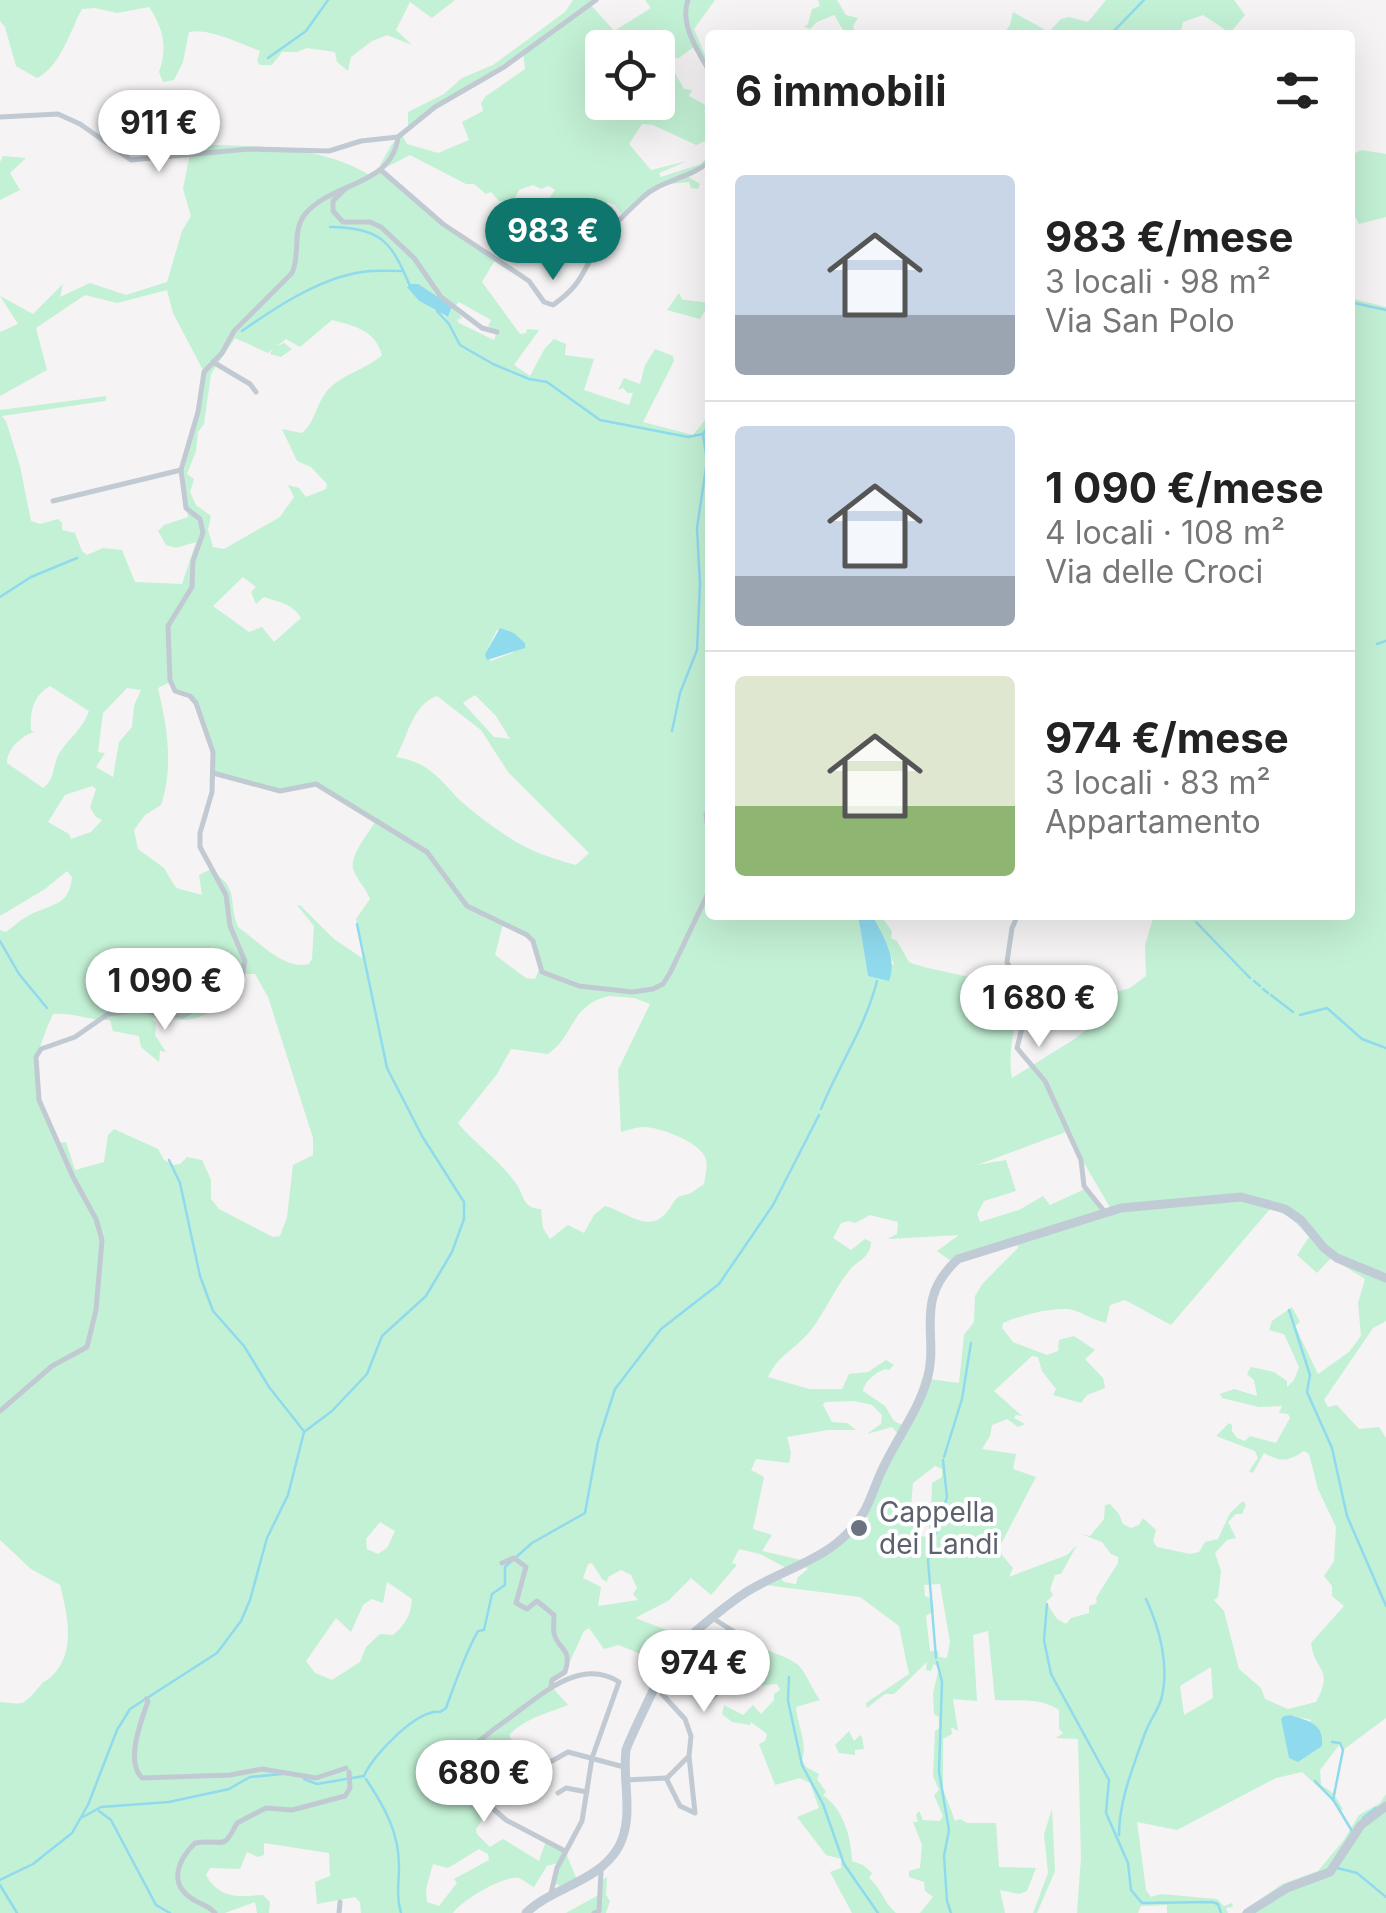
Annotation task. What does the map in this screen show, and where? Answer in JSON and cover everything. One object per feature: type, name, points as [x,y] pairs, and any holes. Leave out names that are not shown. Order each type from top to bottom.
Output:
[{"type":"street","points":[[0,117],[58,114],[80,124],[131,160],[221,150],[329,152],[361,141],[398,138],[435,107],[504,67],[596,0]]},
{"type":"street","points":[[688,0],[686,20],[705,63]]},
{"type":"street","points":[[0,1411],[52,1366],[87,1347],[96,1310],[102,1252],[96,1219],[36,1092],[36,1057],[41,1049],[75,1037],[108,1014],[135,1010],[184,1016],[242,980],[245,962],[230,926],[226,896],[200,848],[214,773],[213,752],[196,703],[190,696],[175,691],[170,680],[168,626],[192,587],[193,560],[202,533],[200,520],[186,508],[181,470],[198,412],[204,372],[234,331],[292,274],[300,221],[318,200],[382,171],[394,155],[398,138]]},
{"type":"street","points":[[382,171],[443,224],[529,281],[544,302],[554,305],[578,284],[599,245],[644,196],[705,165]]},
{"type":"street","points":[[348,186],[333,201],[336,216],[343,222],[370,222],[381,227],[414,258],[441,297],[472,322],[497,332]]},
{"type":"street","points":[[213,362],[250,384],[256,392]]},
{"type":"street","points":[[52,501],[181,470]]},
{"type":"street","points":[[214,773],[280,791],[316,784],[427,852],[467,906],[527,934],[533,941],[542,972],[579,986],[645,992],[663,984],[705,899]]},
{"type":"street","points":[[1016,920],[1007,962],[1028,1005],[1016,1048],[1044,1082],[1080,1160],[1084,1186],[1106,1214]]},
{"type":"street","points":[[526,1913],[551,1893],[600,1868],[619,1847],[625,1828],[627,1744],[672,1654],[753,1588],[824,1555],[862,1515],[927,1382],[928,1319],[936,1290],[950,1266],[968,1254],[1136,1207],[1249,1198],[1285,1209],[1337,1258],[1386,1278]]},
{"type":"street","points":[[502,1563],[512,1558],[524,1564],[526,1570],[516,1604],[528,1609],[536,1601],[551,1610],[554,1635],[567,1651],[567,1667],[552,1680],[551,1686]]},
{"type":"street","points":[[714,1619],[757,1646]]},
{"type":"street","points":[[683,1688],[701,1664],[730,1638],[728,1629]]},
{"type":"street","points":[[700,1691],[713,1674],[727,1666]]},
{"type":"street","points":[[551,1893],[565,1851],[580,1825],[592,1758],[618,1682],[596,1674],[551,1686],[454,1764],[453,1770],[460,1780],[506,1820],[565,1851]]},
{"type":"street","points":[[659,1682],[700,1691],[713,1698],[735,1678]]},
{"type":"street","points":[[659,1682],[662,1694],[685,1719],[691,1736],[689,1756],[695,1813],[680,1806],[666,1778]]},
{"type":"street","points":[[146,1699],[134,1767],[142,1778],[230,1776],[262,1769],[316,1778],[347,1770],[350,1788],[345,1796],[287,1810],[266,1808],[242,1818],[226,1842],[196,1843],[181,1857],[176,1870],[179,1884],[192,1899],[216,1913]]},
{"type":"street","points":[[538,1764],[552,1762],[568,1752],[627,1768]]},
{"type":"street","points":[[626,1780],[666,1778],[689,1756]]},
{"type":"street","points":[[558,1793],[566,1788],[587,1792]]},
{"type":"street","points":[[1247,1913],[1287,1888],[1330,1872],[1361,1826],[1386,1806]]},
{"type":"street","points":[[594,1913],[600,1911],[602,1904],[600,1868]]},
{"type":"street","points":[[339,1913],[340,1902]]},
{"type":"green space","points":[[0,0],[455,0],[432,18],[410,2],[396,30],[412,45],[387,35],[372,41],[351,57],[348,71],[337,62],[335,52],[307,48],[282,52],[272,65],[260,65],[260,51],[215,34],[189,32],[183,62],[174,80],[163,82],[159,72],[163,38],[149,7],[117,13],[82,9],[59,57],[37,78],[16,66],[0,21]]},
{"type":"green space","points":[[573,0],[596,0],[591,5],[613,30],[585,30],[585,120],[675,120],[675,73],[684,89],[692,90],[689,96],[705,105],[705,141],[696,145],[653,125],[642,124],[629,144],[651,170],[687,161],[659,173],[661,177],[701,164],[705,159],[705,165],[687,176],[700,184],[698,189],[691,188],[689,182],[660,185],[624,217],[608,202],[583,226],[570,204],[569,209],[546,217],[541,210],[555,190],[549,186],[541,189],[533,185],[519,190],[513,202],[499,201],[491,192],[486,194],[474,184],[466,184],[410,155],[383,169],[380,165],[402,135],[407,144],[438,153],[469,140],[462,122],[483,111],[481,103],[486,96],[525,69],[523,52],[408,125],[408,112],[444,94],[462,78],[493,65],[565,12]]},
{"type":"green space","points":[[645,0],[715,0],[694,29],[705,58],[695,46],[675,58],[675,30],[616,30],[651,8]]},
{"type":"green space","points":[[818,0],[837,0],[846,15],[858,18],[854,30],[843,30],[834,15],[810,29],[804,27],[812,9],[820,6]]},
{"type":"green space","points":[[1106,0],[1234,0],[1245,15],[1232,30],[1226,30],[1203,15],[1183,22],[1181,30],[1051,30],[1061,19],[1069,17],[1088,22]]},
{"type":"green space","points":[[1013,12],[1045,30],[1006,30]]},
{"type":"green space","points":[[215,145],[314,154],[368,174],[378,170],[443,224],[495,260],[482,282],[520,334],[527,329],[539,330],[514,365],[530,376],[554,339],[566,344],[565,355],[594,359],[584,390],[629,405],[633,393],[618,390],[624,378],[640,384],[655,349],[673,356],[643,422],[693,435],[705,420],[705,920],[859,920],[868,976],[894,964],[874,920],[884,920],[892,931],[891,938],[909,962],[987,982],[1011,997],[1015,1007],[1012,1078],[1076,1038],[1107,1012],[1116,992],[1130,988],[1146,976],[1145,945],[1152,920],[1355,920],[1355,299],[1386,307],[1386,1321],[1373,1328],[1324,1400],[1328,1407],[1337,1405],[1359,1429],[1379,1427],[1386,1438],[1386,1718],[1343,1750],[1340,1744],[1320,1770],[1321,1785],[1333,1793],[1337,1785],[1335,1796],[1343,1809],[1340,1811],[1302,1772],[1276,1778],[1177,1830],[1137,1822],[1146,1890],[1151,1897],[1161,1894],[1217,1899],[1224,1906],[1232,1903],[1233,1907],[1226,1908],[1228,1913],[1167,1913],[1167,1905],[1141,1906],[1138,1913],[1077,1913],[1081,1858],[1078,1739],[1056,1738],[1063,1733],[1059,1729],[1059,1710],[1052,1706],[1028,1700],[995,1700],[988,1631],[973,1635],[977,1701],[953,1699],[958,1731],[951,1727],[952,1734],[943,1739],[943,1789],[955,1821],[996,1823],[999,1867],[1036,1868],[1027,1891],[1019,1894],[1000,1890],[1005,1913],[920,1913],[933,1897],[925,1891],[924,1882],[909,1877],[909,1871],[920,1868],[922,1845],[913,1822],[918,1822],[919,1811],[923,1820],[940,1821],[943,1816],[934,1795],[939,1790],[933,1776],[939,1717],[934,1714],[933,1693],[939,1668],[934,1664],[931,1671],[926,1670],[927,1662],[894,1694],[885,1694],[867,1708],[866,1703],[909,1674],[899,1626],[860,1597],[765,1585],[780,1577],[796,1584],[808,1569],[804,1566],[792,1571],[760,1554],[739,1549],[732,1563],[737,1565],[711,1595],[691,1578],[668,1601],[635,1618],[667,1630],[645,1656],[619,1645],[604,1649],[589,1628],[584,1631],[565,1672],[551,1686],[568,1705],[529,1720],[509,1735],[515,1746],[504,1769],[491,1750],[466,1766],[438,1759],[422,1775],[425,1788],[436,1793],[479,1781],[493,1797],[477,1834],[490,1847],[503,1839],[539,1861],[546,1841],[565,1851],[578,1882],[566,1888],[553,1883],[558,1863],[547,1866],[534,1887],[512,1878],[473,1896],[453,1913],[361,1913],[355,1897],[317,1904],[315,1882],[330,1876],[329,1853],[264,1843],[264,1855],[258,1857],[247,1852],[240,1869],[210,1868],[206,1875],[223,1892],[263,1895],[270,1902],[269,1913],[257,1913],[255,1902],[225,1913],[0,1913],[0,1702],[23,1702],[52,1676],[65,1656],[68,1632],[60,1585],[31,1569],[0,1540],[0,930],[6,932],[26,917],[62,900],[72,877],[67,871],[0,916],[0,410],[107,396],[105,401],[2,416],[20,466],[31,521],[40,524],[58,519],[62,530],[75,533],[87,555],[103,548],[122,550],[135,582],[182,584],[196,542],[176,548],[166,545],[158,531],[188,517],[182,477],[199,412],[204,372],[173,313],[167,290],[117,303],[85,295],[36,328],[47,370],[0,396],[0,332],[18,324],[0,296],[33,314],[63,284],[60,297],[90,283],[126,295],[167,282],[182,231],[191,216],[183,189],[191,148]],"holes":[[[407,285],[432,294],[446,317],[419,301]],[[459,302],[491,320],[488,326],[497,331],[494,340],[457,320],[462,318],[454,307]],[[332,320],[369,335],[382,355],[333,385],[302,433],[282,429],[297,461],[311,467],[327,484],[326,489],[306,497],[299,488],[288,485],[294,497],[280,517],[224,549],[213,547],[208,530],[211,516],[196,505],[190,492],[194,479],[187,474],[198,432],[204,424],[211,374],[235,338],[268,353],[273,349],[270,354],[281,357],[292,349],[284,343],[277,346],[286,339],[300,347]],[[243,577],[256,587],[251,592],[256,604],[264,597],[289,606],[301,618],[274,642],[262,627],[249,632],[213,606]],[[497,630],[514,633],[525,643],[491,661],[485,654]],[[170,682],[179,694],[192,698],[214,758],[213,773],[288,791],[316,784],[375,822],[353,863],[354,873],[370,899],[356,919],[364,950],[362,958],[297,905],[314,926],[312,959],[309,964],[300,965],[281,959],[238,927],[229,889],[219,876],[209,870],[199,875],[202,895],[176,888],[164,868],[138,849],[134,830],[145,815],[161,805],[165,791],[168,761],[158,688]],[[50,686],[89,711],[60,752],[43,788],[7,763],[16,744],[34,732],[31,717],[36,699]],[[127,688],[141,690],[134,706],[132,727],[119,742],[113,777],[96,767],[105,753],[98,752],[103,713]],[[475,695],[496,716],[510,739],[494,737],[463,703]],[[437,696],[481,730],[508,772],[589,853],[576,865],[525,847],[472,811],[428,770],[396,757],[421,707]],[[92,786],[96,789],[90,807],[102,820],[91,832],[71,839],[48,822],[65,795]],[[503,924],[533,941],[540,967],[535,979],[526,978],[495,955]],[[243,974],[255,974],[268,997],[313,1138],[313,1155],[293,1165],[287,1217],[280,1236],[273,1237],[219,1209],[211,1199],[211,1180],[202,1160],[187,1157],[173,1165],[164,1160],[158,1149],[114,1129],[108,1135],[104,1162],[75,1170],[66,1142],[59,1143],[39,1093],[36,1066],[53,1014],[110,1020],[113,1031],[139,1036],[141,1047],[159,1062],[160,1051],[166,1052],[155,1035],[156,1023],[151,1018],[193,1019],[228,997],[225,994]],[[609,996],[650,1004],[618,1070],[621,1132],[644,1127],[680,1137],[703,1154],[706,1172],[704,1184],[678,1197],[655,1221],[641,1221],[605,1206],[594,1215],[584,1233],[568,1225],[550,1239],[543,1228],[541,1209],[527,1203],[509,1174],[458,1123],[497,1074],[511,1049],[548,1054],[587,1006]],[[1066,1132],[1112,1211],[1102,1210],[1085,1189],[1050,1205],[1043,1196],[1019,1210],[980,1222],[977,1214],[984,1201],[1016,1191],[1006,1160],[977,1165]],[[1270,1209],[1287,1216],[1309,1237],[1297,1255],[1317,1273],[1331,1258],[1365,1279],[1358,1303],[1361,1336],[1349,1352],[1318,1374],[1295,1326],[1300,1322],[1292,1307],[1272,1321],[1269,1330],[1284,1334],[1299,1367],[1294,1380],[1287,1387],[1287,1381],[1274,1372],[1251,1367],[1247,1374],[1254,1380],[1257,1396],[1234,1389],[1220,1394],[1222,1398],[1259,1407],[1282,1406],[1279,1413],[1290,1418],[1276,1443],[1250,1436],[1245,1441],[1237,1438],[1229,1423],[1216,1436],[1255,1451],[1258,1458],[1249,1471],[1253,1473],[1264,1453],[1285,1460],[1304,1451],[1309,1454],[1318,1489],[1336,1527],[1334,1561],[1324,1576],[1332,1586],[1332,1596],[1344,1606],[1311,1643],[1324,1676],[1316,1702],[1288,1709],[1265,1699],[1261,1688],[1239,1669],[1224,1611],[1214,1600],[1218,1597],[1221,1571],[1215,1553],[1227,1540],[1236,1538],[1228,1522],[1242,1514],[1246,1505],[1243,1501],[1230,1513],[1218,1539],[1205,1542],[1199,1552],[1190,1554],[1157,1547],[1153,1541],[1156,1530],[1143,1518],[1131,1528],[1123,1524],[1110,1504],[1105,1505],[1104,1519],[1090,1536],[1081,1534],[1102,1542],[1118,1557],[1118,1563],[1096,1598],[1097,1603],[1089,1606],[1089,1613],[1071,1618],[1066,1624],[1057,1619],[1046,1602],[1053,1595],[1050,1590],[1055,1575],[1061,1574],[1077,1545],[1067,1555],[1009,1577],[1013,1568],[1000,1546],[1036,1477],[1013,1469],[1016,1454],[982,1449],[992,1425],[1007,1419],[1018,1427],[1025,1424],[1014,1418],[1022,1416],[994,1391],[1032,1356],[1038,1357],[1042,1371],[1056,1389],[1053,1395],[1081,1403],[1087,1395],[1105,1388],[1103,1378],[1085,1359],[1095,1350],[1074,1336],[1059,1340],[1058,1351],[1047,1355],[1013,1342],[1002,1328],[1003,1323],[1060,1309],[1106,1323],[1110,1305],[1125,1300],[1171,1325]],[[870,1215],[898,1222],[897,1234],[887,1239],[959,1235],[937,1251],[954,1263],[1017,1240],[1018,1248],[975,1296],[974,1322],[964,1335],[959,1383],[922,1378],[915,1407],[902,1425],[894,1421],[885,1406],[863,1391],[874,1375],[894,1365],[886,1360],[868,1372],[849,1374],[842,1389],[809,1389],[768,1377],[810,1331],[844,1278],[870,1248],[871,1242],[865,1239],[851,1250],[833,1238],[841,1223],[855,1223]],[[854,1401],[872,1405],[882,1415],[881,1424],[867,1434],[892,1427],[900,1436],[863,1514],[869,1518],[861,1534],[848,1533],[810,1562],[762,1551],[772,1535],[753,1529],[764,1477],[751,1470],[756,1459],[789,1463],[787,1437],[856,1430],[847,1423],[832,1422],[825,1402]],[[935,1466],[942,1469],[942,1477],[932,1483],[930,1536],[916,1537],[911,1507],[913,1483]],[[380,1522],[395,1531],[387,1548],[378,1554],[367,1549],[366,1539]],[[592,1563],[607,1582],[608,1577],[621,1570],[631,1575],[637,1588],[633,1594],[638,1600],[598,1606],[601,1587],[583,1578],[588,1564]],[[387,1582],[412,1599],[409,1615],[401,1627],[393,1635],[380,1634],[366,1647],[360,1662],[332,1680],[315,1673],[306,1661],[336,1618],[351,1632],[363,1605],[372,1599],[383,1603]],[[940,1584],[950,1642],[947,1658],[939,1657],[938,1651],[930,1651],[926,1616],[934,1611],[932,1599],[925,1596],[924,1585]],[[1211,1667],[1213,1698],[1184,1715],[1180,1686]],[[1290,1715],[1311,1720],[1287,1741],[1281,1719]],[[479,1849],[488,1854],[489,1860],[454,1879],[457,1883],[439,1906],[427,1902],[426,1889],[433,1864],[448,1868]]]},
{"type":"green space","points":[[1362,150],[1386,154],[1386,217],[1359,224],[1355,216],[1355,153]]},
{"type":"green space","points":[[3,156],[26,158],[10,173],[20,190],[0,200],[0,162]]},
{"type":"green space","points":[[679,293],[682,299],[705,303],[700,319],[667,310]]},
{"type":"green space","points":[[766,1650],[796,1663],[820,1700],[796,1707],[803,1741],[802,1760],[819,1774],[817,1779],[826,1792],[823,1795],[841,1816],[852,1861],[872,1873],[869,1878],[896,1913],[852,1913],[830,1872],[841,1868],[841,1859],[826,1855],[797,1817],[819,1808],[810,1783],[800,1778],[775,1785],[759,1744],[767,1734],[751,1722],[732,1722],[722,1714],[724,1705],[743,1715],[753,1705],[761,1714],[774,1700],[774,1694],[780,1690],[777,1684],[752,1686],[738,1680],[757,1672]]},
{"type":"green space","points":[[849,1731],[854,1741],[862,1737],[864,1749],[855,1750],[855,1755],[839,1753],[835,1745]]},
{"type":"green space","points":[[1386,1794],[1386,1913],[1241,1913],[1282,1884],[1318,1871],[1359,1815],[1380,1803]]},
{"type":"green space","points":[[1052,1809],[1055,1871],[1037,1913],[1033,1913],[1048,1873],[1044,1834]]},
{"type":"green space","points":[[607,1877],[606,1895],[610,1901],[606,1913],[566,1913],[602,1893],[602,1880]]},
{"type":"water","points":[[418,284],[452,306],[448,317],[419,301],[407,287]]},
{"type":"water","points":[[500,628],[514,633],[525,648],[487,660],[485,654]]},
{"type":"water","points":[[859,920],[875,920],[892,964],[889,981],[868,976]]},
{"type":"water","points":[[1290,1715],[1314,1724],[1321,1732],[1322,1746],[1298,1762],[1289,1758],[1281,1719]]},
{"type":"waterway","points":[[268,58],[306,31],[328,0]]},
{"type":"waterway","points":[[1115,30],[1144,0]]},
{"type":"waterway","points":[[330,227],[361,230],[382,240],[397,258],[410,286]]},
{"type":"waterway","points":[[242,331],[284,303],[330,280],[362,272],[401,271]]},
{"type":"waterway","points":[[1355,303],[1386,310]]},
{"type":"waterway","points":[[437,311],[460,345],[493,364],[547,382],[600,420],[688,437],[703,434]]},
{"type":"waterway","points":[[705,431],[705,448]]},
{"type":"waterway","points":[[672,731],[680,693],[697,650],[697,528],[705,474]]},
{"type":"waterway","points":[[0,597],[31,577],[77,558]]},
{"type":"waterway","points":[[1377,644],[1386,641]]},
{"type":"waterway","points":[[1196,922],[1250,978]]},
{"type":"waterway","points":[[0,1880],[33,1864],[72,1833],[130,1709],[217,1653],[241,1621],[267,1538],[288,1495],[304,1432],[332,1411],[367,1374],[382,1336],[426,1296],[452,1252],[464,1219],[464,1202],[422,1136],[387,1068],[357,924]]},
{"type":"waterway","points":[[0,941],[19,974],[47,1008]]},
{"type":"waterway","points":[[821,1109],[866,1015],[877,981]]},
{"type":"waterway","points":[[1254,981],[1260,986]]},
{"type":"waterway","points":[[1263,989],[1268,993]]},
{"type":"waterway","points":[[1271,995],[1293,1012]]},
{"type":"waterway","points":[[1300,1015],[1327,1008],[1362,1039],[1386,1048]]},
{"type":"waterway","points":[[364,1776],[385,1746],[408,1726],[446,1708],[473,1640],[478,1631],[484,1630],[492,1594],[505,1585],[505,1567],[532,1543],[585,1513],[598,1442],[615,1389],[661,1329],[719,1284],[773,1205],[819,1115]]},
{"type":"waterway","points":[[169,1160],[180,1183],[200,1276],[213,1311],[244,1346],[269,1387],[303,1430]]},
{"type":"waterway","points":[[1289,1310],[1310,1375],[1307,1392],[1332,1448],[1347,1516],[1386,1606]]},
{"type":"waterway","points":[[944,1457],[962,1399],[971,1343]]},
{"type":"waterway","points":[[936,1658],[928,1560],[947,1497],[943,1460]]},
{"type":"waterway","points":[[1119,1835],[1127,1784],[1164,1687],[1162,1648],[1146,1599]]},
{"type":"waterway","points":[[1047,1604],[1044,1640],[1051,1674],[1109,1780],[1106,1813],[1128,1863],[1131,1890],[1142,1903],[1212,1902],[1218,1904],[1221,1913]]},
{"type":"waterway","points":[[937,1662],[942,1682],[939,1772],[949,1830],[944,1856],[951,1913]]},
{"type":"waterway","points":[[789,1677],[788,1701],[802,1765],[823,1804],[844,1864],[878,1913]]},
{"type":"waterway","points":[[1332,1742],[1340,1743],[1343,1750],[1333,1800]]},
{"type":"waterway","points":[[83,1817],[101,1807],[169,1802],[229,1789],[250,1777],[282,1774]]},
{"type":"waterway","points":[[304,1779],[317,1784],[364,1776]]},
{"type":"waterway","points":[[366,1779],[384,1809],[396,1842],[401,1913]]},
{"type":"waterway","points":[[1315,1781],[1334,1801],[1352,1831]]},
{"type":"waterway","points":[[1363,1818],[1376,1808]]},
{"type":"waterway","points":[[99,1811],[111,1820],[156,1905],[170,1913]]},
{"type":"waterway","points":[[1337,1868],[1357,1873],[1386,1897]]},
{"type":"waterway","points":[[0,1885],[17,1913]]},
{"type":"place","name":"Cappella dei Landi","points":[[859,1528]]}]
